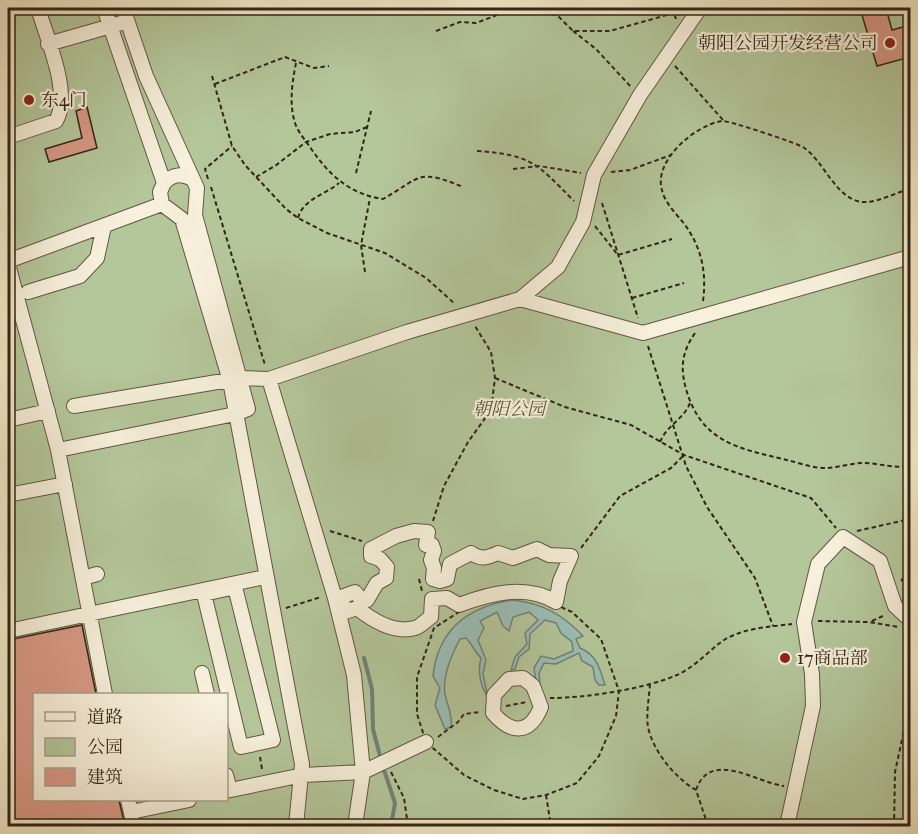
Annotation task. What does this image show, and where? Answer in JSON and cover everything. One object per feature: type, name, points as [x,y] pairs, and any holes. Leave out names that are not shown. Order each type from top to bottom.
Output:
[{"type":"street","points":[[8,137],[56,121],[60,114],[61,105],[54,55],[48,44],[38,8]]},
{"type":"street","points":[[104,8],[164,183]]},
{"type":"street","points":[[74,406],[235,379],[269,380],[407,332],[520,299],[558,267],[583,222],[594,175],[640,95],[700,8]]},
{"type":"street","points":[[48,44],[110,27],[128,16],[146,76],[193,179],[198,200],[189,217],[235,379],[235,414],[303,775],[296,826]]},
{"type":"street","points":[[162,204],[160,192],[164,183],[171,176],[181,174],[193,179]]},
{"type":"street","points":[[105,693],[58,450],[8,263],[162,204],[189,217]]},
{"type":"street","points":[[28,292],[80,276],[97,258],[104,226]]},
{"type":"street","points":[[520,299],[643,333],[910,257]]},
{"type":"street","points":[[269,380],[333,592],[354,675],[363,772],[355,826]]},
{"type":"street","points":[[8,420],[48,411]]},
{"type":"street","points":[[58,450],[235,414]]},
{"type":"street","points":[[8,495],[65,484]]},
{"type":"street","points":[[414,531],[429,532],[426,545],[432,544],[434,551],[430,560],[434,568],[433,579],[440,581],[447,579],[450,564],[471,553],[478,558],[488,558],[498,553],[513,558],[537,549],[549,555],[571,556],[560,581],[556,602],[541,594],[495,592],[459,605],[447,598],[432,599],[430,617],[423,623],[414,628],[391,627],[372,620],[357,608],[345,612],[341,597],[355,592],[360,598],[367,600],[377,584],[386,578],[387,567],[380,559],[371,556],[371,549],[384,543],[414,531]]},
{"type":"street","points":[[787,826],[813,706],[812,674],[804,622],[818,564],[843,537],[880,561],[895,606],[907,624]]},
{"type":"street","points":[[82,578],[97,574]]},
{"type":"street","points":[[8,631],[265,577]]},
{"type":"street","points":[[228,693],[204,594],[235,587],[273,740],[241,747],[228,693]]},
{"type":"street","points":[[202,673],[207,693]]},
{"type":"street","points":[[523,678],[533,686],[541,707],[535,720],[525,727],[514,729],[502,723],[493,714],[493,709],[494,695],[509,679],[523,678]]},
{"type":"street","points":[[228,791],[303,775],[363,772],[426,742]]},
{"type":"street","points":[[131,813],[185,801]]},
{"type":"path","points":[[436,31],[460,21],[476,23],[505,12],[534,9],[558,16],[596,49],[640,95]]},
{"type":"path","points":[[573,31],[610,31],[674,13]]},
{"type":"path","points":[[215,84],[274,59],[285,57],[314,68],[329,66]]},
{"type":"path","points":[[667,58],[723,120]]},
{"type":"path","points":[[296,63],[291,89],[295,124],[324,169],[339,183],[370,197],[383,200],[417,177],[435,175],[463,187]]},
{"type":"path","points":[[356,173],[371,111]]},
{"type":"path","points":[[256,177],[275,166],[306,142],[330,134],[355,132],[367,127]]},
{"type":"path","points":[[232,146],[205,169],[269,380]]},
{"type":"path","points":[[513,169],[539,166],[594,175],[630,170],[672,155]]},
{"type":"path","points":[[298,218],[300,210],[308,201],[326,194],[339,183]]},
{"type":"path","points":[[600,195],[686,466],[707,507],[755,578],[772,626]]},
{"type":"path","points":[[365,272],[361,245],[370,197]]},
{"type":"path","points":[[632,298],[684,283]]},
{"type":"path","points":[[495,378],[565,407],[631,425],[684,455],[812,498],[843,537],[863,528],[910,519]]},
{"type":"path","points":[[660,442],[673,423],[685,414],[690,403]]},
{"type":"path","points":[[581,548],[620,496],[670,468],[684,455]]},
{"type":"path","points":[[311,523],[358,540],[384,543]]},
{"type":"path","points":[[272,612],[333,592]]},
{"type":"path","points":[[496,596],[539,597],[572,612],[600,639],[619,691],[616,716],[599,756],[577,783],[546,795],[523,799],[494,790],[464,775],[426,742],[417,714],[417,677],[434,628],[462,610],[496,596]]},
{"type":"path","points":[[444,734],[464,714],[539,700],[619,691],[678,674],[723,640],[749,630],[804,622],[907,624]]},
{"type":"path","points":[[650,683],[648,728],[658,751],[683,783],[696,790]]},
{"type":"path","points":[[894,826],[895,772],[910,703]]},
{"type":"path","points":[[258,743],[265,784]]},
{"type":"path","points":[[388,761],[404,798],[408,826]]},
{"type":"path","points":[[708,826],[696,790],[699,780],[708,771],[727,768],[775,785],[796,788]]},
{"type":"path","points":[[546,795],[551,826]]},
{"type":"green space","name":"朝阳公园","points":[[8,8],[910,8],[910,826],[8,826]]},
{"type":"water","points":[[512,600],[533,604],[551,611],[575,628],[583,636],[576,639],[580,648],[594,659],[605,685],[599,685],[595,680],[593,667],[582,661],[579,653],[556,664],[544,663],[539,673],[540,685],[536,682],[534,668],[541,656],[554,659],[573,651],[572,642],[561,633],[556,623],[545,620],[530,634],[529,649],[519,657],[515,669],[511,670],[515,657],[527,644],[525,633],[538,620],[529,612],[513,617],[509,631],[503,626],[497,612],[480,621],[484,628],[478,640],[486,660],[483,674],[488,698],[480,679],[481,658],[466,638],[460,639],[446,673],[444,687],[451,714],[451,727],[445,729],[435,705],[440,688],[433,676],[441,645],[458,623],[469,615],[496,603]]},
{"type":"building","name":"朝阳公园开发经营公司","points":[[860,8],[886,8],[892,30],[910,25],[910,57],[877,66]]},
{"type":"building","points":[[87,107],[97,148],[49,162],[45,149],[82,138],[76,111]]},
{"type":"building","points":[[82,625],[96,693],[33,693],[33,801],[119,801],[125,826],[8,826],[8,640]]},
{"type":"waterway","points":[[364,658],[372,689],[373,729],[381,760]]},
{"type":"waterway","points":[[383,767],[395,803],[391,826]]},
{"type":"place","name":"朝阳公园开发经营公司","points":[[890,43]]},
{"type":"place","name":"东4门","points":[[29,100]]},
{"type":"place","name":"17商品部","points":[[785,658]]}]
